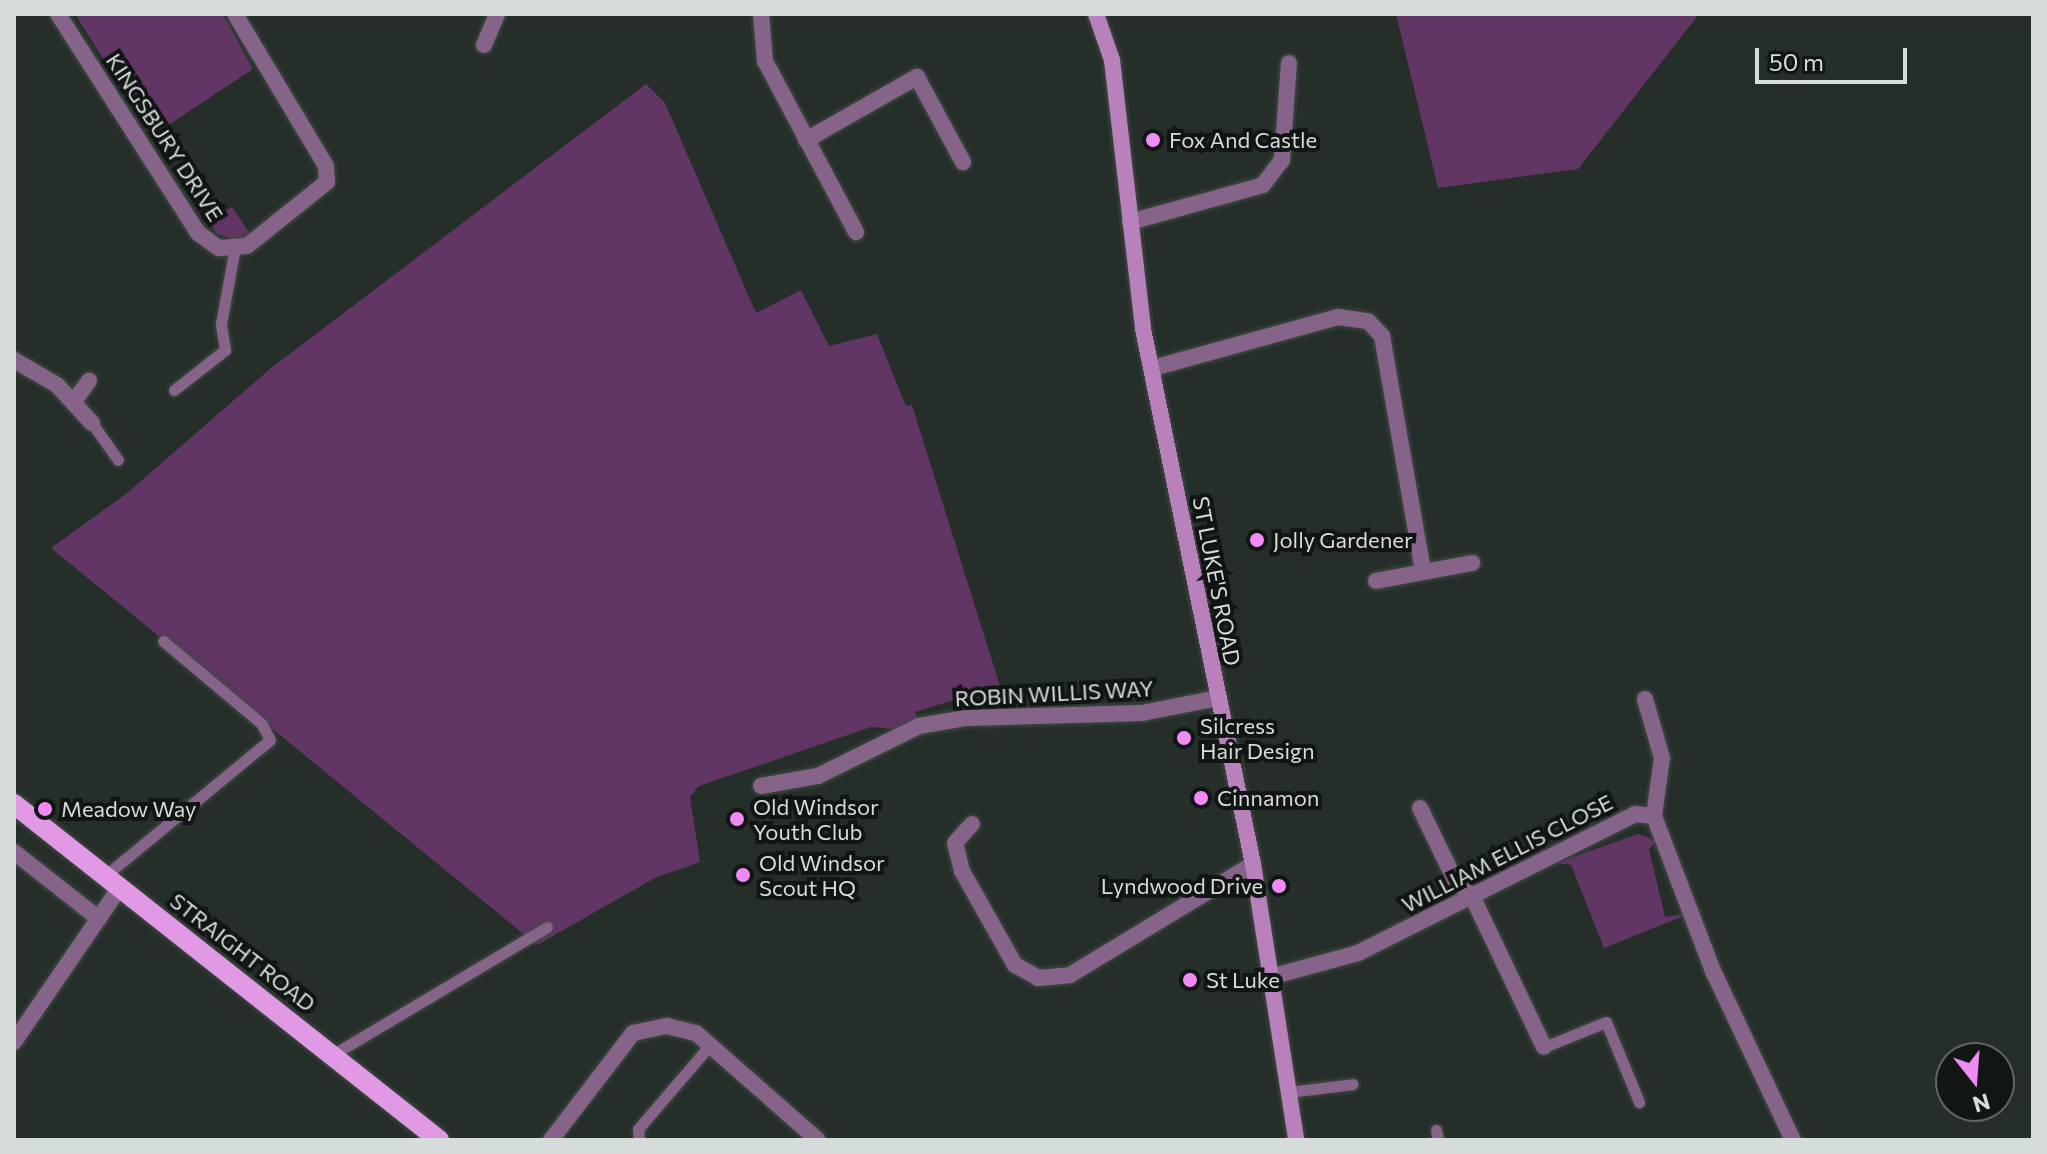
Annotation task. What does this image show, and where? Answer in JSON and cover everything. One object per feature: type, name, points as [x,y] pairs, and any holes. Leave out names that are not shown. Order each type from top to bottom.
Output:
[{"type":"main road","points":[[1099,21],[1112,14]]},
{"type":"main road","name":"ST LUKE'S ROAD","points":[[1099,21],[1153,368],[1274,976],[1296,1140]]},
{"type":"main road","name":"STRAIGHT ROAD","points":[[14,804],[439,1140]]},
{"type":"street","name":"KINGSBURY DRIVE","points":[[58,14],[198,233],[219,248],[247,246],[293,215],[327,182],[326,166],[235,14]]},
{"type":"street","points":[[484,45],[497,14]]},
{"type":"street","points":[[761,14],[765,61],[856,232]]},
{"type":"street","points":[[1130,222],[1263,185],[1282,160],[1289,63]]},
{"type":"street","points":[[806,140],[917,77],[963,162]]},
{"type":"street","points":[[1153,368],[1338,317],[1368,321],[1382,336],[1423,571]]},
{"type":"street","points":[[14,360],[75,400],[92,423]]},
{"type":"street","points":[[75,400],[89,381]]},
{"type":"street","points":[[1376,581],[1472,563]]},
{"type":"street","name":"ROBIN WILLIS WAY","points":[[761,786],[818,776],[919,726],[966,718],[1142,713],[1218,698]]},
{"type":"street","points":[[1645,699],[1662,758],[1654,816],[1691,920],[1793,1140]]},
{"type":"street","points":[[1420,808],[1456,882],[1472,896],[1544,1047]]},
{"type":"street","name":"WILLIAM ELLIS CLOSE","points":[[1274,976],[1358,953],[1635,814],[1654,816]]},
{"type":"street","points":[[972,824],[955,843],[962,871],[1015,965],[1038,978],[1070,975],[1253,864]]},
{"type":"street","points":[[14,852],[99,919]]},
{"type":"street","points":[[14,1042],[99,919],[114,881]]},
{"type":"street","points":[[551,1140],[633,1033],[667,1026],[696,1033],[818,1140]]},
{"type":"lane","points":[[174,390],[225,350],[221,324],[235,247]]},
{"type":"lane","points":[[92,423],[118,460]]},
{"type":"lane","points":[[114,881],[270,740],[262,724],[163,641]]},
{"type":"lane","points":[[334,1054],[547,927]]},
{"type":"lane","points":[[1544,1047],[1606,1022],[1639,1102]]},
{"type":"lane","points":[[639,1140],[638,1129],[710,1045]]},
{"type":"lane","points":[[1289,1092],[1353,1084]]},
{"type":"shaded area","points":[[75,14],[223,14],[253,69],[152,136]]},
{"type":"shaded area","points":[[1396,14],[1699,14],[1578,169],[1438,188]]},
{"type":"shaded area","points":[[646,84],[665,103],[756,313],[801,290],[829,346],[877,334],[906,406],[912,405],[1000,686],[915,712],[919,725],[905,730],[871,727],[699,786],[690,797],[700,862],[655,878],[537,945],[51,548],[126,494],[271,368]]},
{"type":"shaded area","points":[[232,207],[252,237],[265,235],[245,243],[217,234],[208,221]]},
{"type":"shaded area","points":[[1638,834],[1657,841],[1649,849],[1665,917],[1691,913],[1604,948],[1571,865],[1556,863]]},
{"type":"place","name":"Fox And Castle","points":[[1153,140]]},
{"type":"place","name":"Jolly Gardener","points":[[1257,540]]},
{"type":"place","name":"Silcress Hair Design","points":[[1184,738]]},
{"type":"place","name":"Cinnamon","points":[[1201,798]]},
{"type":"place","name":"Meadow Way","points":[[45,809]]},
{"type":"place","name":"Old Windsor Youth Club","points":[[737,819]]},
{"type":"place","name":"Old Windsor Scout HQ","points":[[743,875]]},
{"type":"place","name":"Lyndwood Drive","points":[[1279,886]]},
{"type":"place","name":"St Luke","points":[[1190,980]]}]
